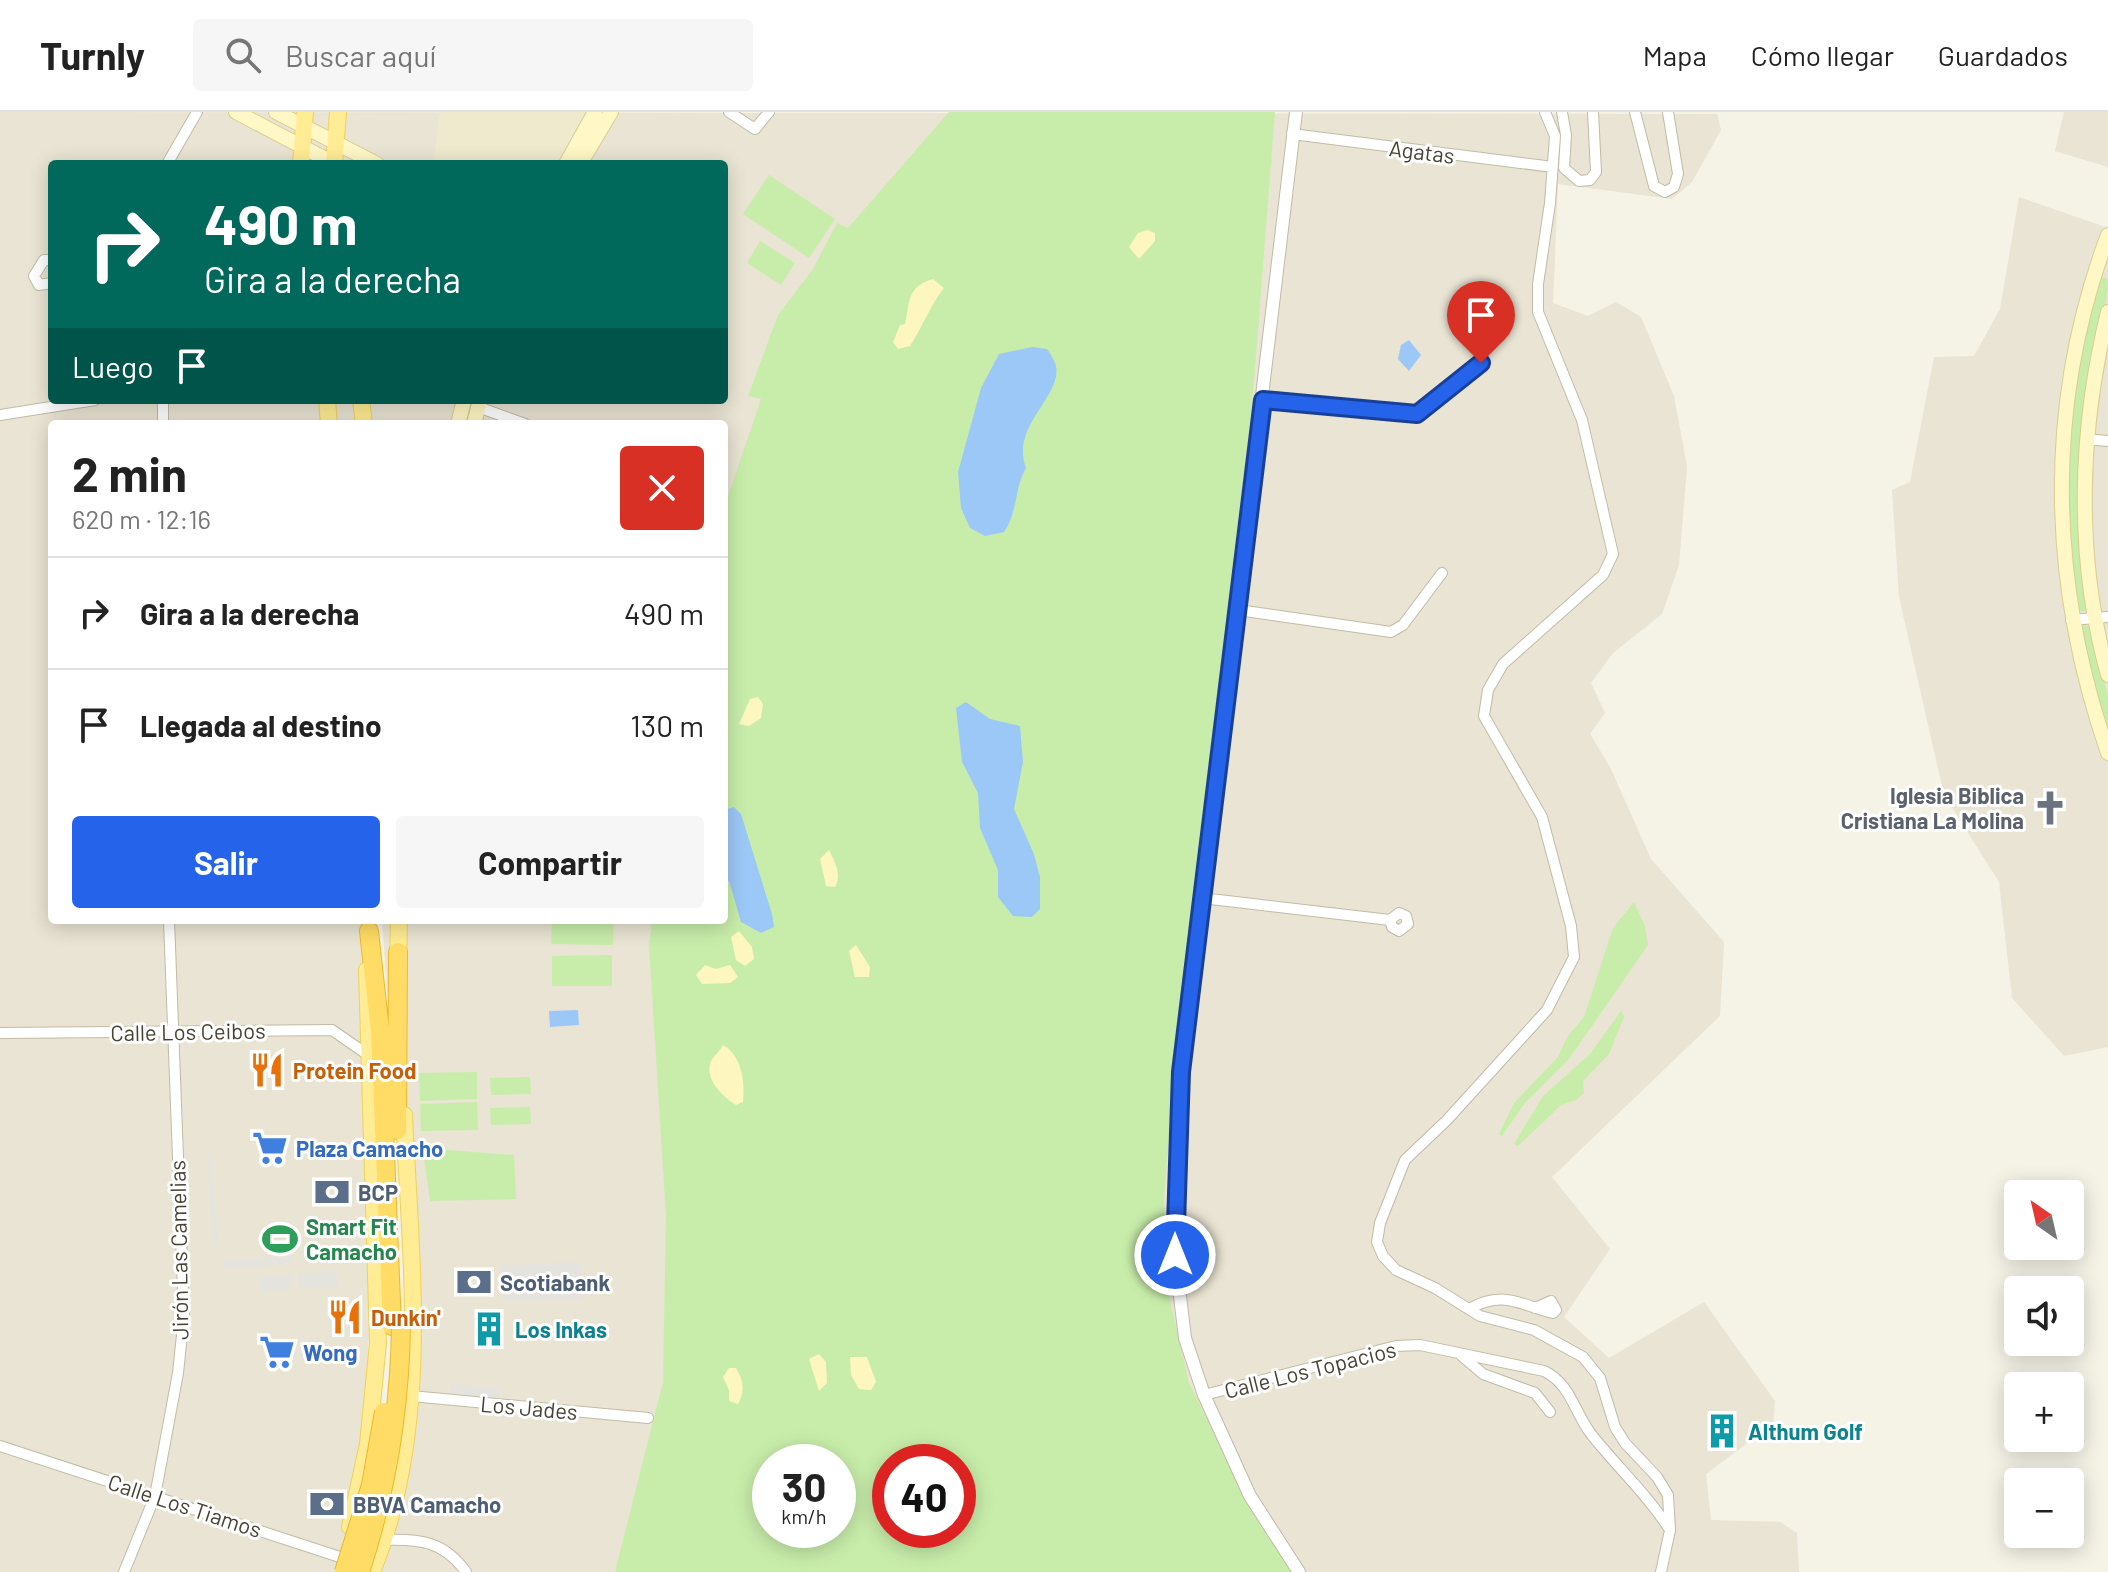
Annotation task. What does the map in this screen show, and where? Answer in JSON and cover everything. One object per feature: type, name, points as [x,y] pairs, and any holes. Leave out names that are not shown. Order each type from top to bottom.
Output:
[{"type":"highway","points":[[360,1572],[377,1521],[392,1447],[400,1376],[380,1031],[369,925]]},
{"type":"highway","points":[[340,1567],[377,1458],[396,1325],[395,1042],[398,952]]},
{"type":"main road","points":[[236,112],[301,156],[304,119]]},
{"type":"main road","points":[[276,112],[304,119],[336,143],[369,160]]},
{"type":"main road","points":[[334,160],[338,112]]},
{"type":"main road","points":[[568,160],[595,112]]},
{"type":"main road","points":[[582,160],[611,112]]},
{"type":"main road","points":[[2108,235],[2102,268],[2070,371],[2061,448],[2061,531],[2071,620],[2081,670],[2108,753]]},
{"type":"main road","points":[[2108,312],[2086,439],[2085,526],[2102,617],[2108,675]]},
{"type":"main road","points":[[372,1572],[385,1540],[405,1449],[411,1396],[412,1297],[399,924]]},
{"type":"main road","points":[[340,1567],[368,1444],[378,1343],[368,1055],[369,925]]},
{"type":"street","points":[[169,160],[197,112]]},
{"type":"street","points":[[736,114],[755,129],[769,112]]},
{"type":"street","points":[[1296,112],[1181,1072],[1175,1255],[1185,1338],[1204,1395],[1250,1496],[1299,1572]]},
{"type":"street","points":[[1545,112],[1555,136],[1538,284],[1538,312],[1582,420],[1613,554],[1603,575],[1503,664],[1488,690],[1484,716],[1542,817],[1571,926],[1574,957],[1547,1010],[1457,1110],[1405,1160],[1380,1223],[1377,1242],[1383,1256],[1396,1270],[1469,1309],[1500,1323],[1534,1330],[1583,1357],[1600,1378],[1620,1435],[1657,1477],[1668,1495],[1668,1554],[1661,1572]]},
{"type":"street","points":[[1562,112],[1566,135],[1564,168],[1579,181],[1590,180],[1596,172],[1593,112]]},
{"type":"street","points":[[1635,112],[1654,186],[1665,192],[1674,187],[1678,174],[1668,112]]},
{"type":"street","name":"Agatas","points":[[1292,134],[1553,167]]},
{"type":"street","points":[[48,260],[44,260],[34,276],[39,285],[48,284]]},
{"type":"street","points":[[1263,400],[1417,414],[1481,363]]},
{"type":"street","points":[[0,415],[70,404]]},
{"type":"street","points":[[479,404],[516,420]]},
{"type":"street","points":[[2086,439],[2108,441]]},
{"type":"street","points":[[1238,610],[1391,632],[1403,625],[1442,573]]},
{"type":"street","points":[[2071,620],[2102,617]]},
{"type":"street","points":[[1202,898],[1390,920]]},
{"type":"street","name":"Jirón Las Camelias","points":[[124,1572],[155,1496],[178,1373],[184,1316],[170,1030],[169,924]]},
{"type":"street","name":"Calle Los Ceibos","points":[[0,1033],[332,1030],[368,1055]]},
{"type":"street","points":[[1469,1309],[1484,1301],[1505,1297],[1535,1308]]},
{"type":"street","name":"Calle Los Topacios","points":[[1204,1395],[1396,1346],[1420,1345],[1521,1365],[1559,1378],[1588,1431],[1646,1493],[1670,1530]]},
{"type":"street","points":[[1460,1355],[1483,1374],[1535,1393],[1550,1412]]},
{"type":"street","name":"Los Jades","points":[[411,1396],[648,1418]]},
{"type":"street","name":"Calle Los Tiamos","points":[[0,1446],[155,1496],[340,1567],[366,1572]]},
{"type":"street","points":[[385,1540],[416,1539],[433,1543],[451,1553],[466,1572]]},
{"type":"shaded area","points":[[0,112],[1717,114],[1721,130],[1692,182],[1672,199],[1558,184],[1553,303],[1588,316],[1616,302],[1641,317],[1674,396],[1687,467],[1679,565],[1662,614],[1613,653],[1591,683],[1605,713],[1590,734],[1610,767],[1651,859],[1724,942],[1720,1016],[1552,1177],[1610,1249],[1564,1317],[1609,1358],[1704,1302],[1775,1401],[1773,1424],[1706,1474],[1711,1520],[1780,1522],[1797,1533],[1799,1572],[366,1572],[407,1328],[402,1190],[382,924],[728,924],[728,420],[48,420],[48,924],[372,924],[375,1146],[367,1384],[351,1531],[338,1572],[0,1572]]},
{"type":"shaded area","points":[[440,112],[589,112],[560,160],[434,160]]},
{"type":"shaded area","points":[[2064,112],[2108,112],[2108,167],[2055,151]]},
{"type":"shaded area","points":[[2019,197],[2108,228],[2108,1047],[2064,1056],[2012,998],[1999,882],[1944,795],[1899,597],[1892,490],[1910,482],[1934,357],[1974,356],[2000,309]]},
{"type":"shaded area","points":[[207,1156],[211,1156],[218,1244],[213,1245]]},
{"type":"shaded area","points":[[293,1256],[293,1263],[224,1269],[224,1260]]},
{"type":"shaded area","points":[[581,1262],[581,1299],[503,1302],[499,1265]]},
{"type":"shaded area","points":[[337,1271],[338,1286],[299,1288],[298,1274]]},
{"type":"shaded area","points":[[290,1275],[291,1289],[260,1292],[260,1277]]},
{"type":"shaded area","points":[[451,1383],[500,1389],[499,1399],[450,1393]]},
{"type":"green space","points":[[949,112],[1275,112],[1252,406],[1177,1035],[1164,1199],[1167,1287],[1189,1383],[1245,1495],[1296,1572],[615,1572],[663,1382],[666,1217],[649,946],[652,924],[728,924],[728,496],[761,399],[748,396],[778,315],[813,269],[837,223],[848,228]]},
{"type":"green space","points":[[769,175],[835,219],[809,258],[743,214]]},
{"type":"green space","points":[[760,241],[795,263],[781,285],[747,263]]},
{"type":"green space","points":[[2101,277],[2108,279],[2107,293],[2087,380],[2082,420],[2081,499],[2087,604],[2084,611],[2079,611],[2068,540],[2067,468],[2080,359],[2094,293]]},
{"type":"green space","points":[[2085,625],[2090,627],[2108,696],[2108,737],[2080,628]]},
{"type":"green space","points":[[1634,902],[1645,926],[1648,945],[1569,1059],[1524,1104],[1502,1136],[1499,1134],[1514,1103],[1558,1057],[1567,1037],[1584,1017],[1613,928]]},
{"type":"green space","points":[[552,924],[614,924],[613,945],[551,944]]},
{"type":"green space","points":[[612,955],[612,986],[552,986],[552,956]]},
{"type":"green space","points":[[1621,1011],[1624,1017],[1609,1054],[1583,1081],[1584,1093],[1576,1100],[1561,1105],[1518,1146],[1514,1144],[1543,1096],[1590,1054]]},
{"type":"green space","points":[[477,1072],[477,1099],[420,1101],[419,1073]]},
{"type":"green space","points":[[530,1077],[531,1094],[491,1095],[490,1078]]},
{"type":"green space","points":[[477,1102],[478,1130],[421,1131],[420,1104]]},
{"type":"green space","points":[[530,1107],[531,1124],[491,1125],[490,1108]]},
{"type":"green space","points":[[423,1150],[514,1155],[516,1199],[430,1201]]},
{"type":"sand","points":[[1147,230],[1155,233],[1155,241],[1139,259],[1129,247],[1138,233]]},
{"type":"sand","points":[[933,279],[944,288],[910,346],[898,349],[893,342],[900,325],[905,324],[914,291]]},
{"type":"sand","points":[[758,697],[763,704],[761,718],[749,726],[739,724],[750,699]]},
{"type":"sand","points":[[829,850],[838,873],[835,887],[826,886],[820,859]]},
{"type":"sand","points":[[739,931],[752,947],[754,959],[745,966],[736,960],[731,937]]},
{"type":"sand","points":[[856,945],[870,967],[869,977],[855,977],[849,951]]},
{"type":"sand","points":[[705,965],[716,969],[730,965],[738,977],[730,983],[702,984],[696,975]]},
{"type":"sand","points":[[723,1045],[734,1056],[741,1070],[743,1102],[736,1105],[720,1092],[710,1074],[711,1061]]},
{"type":"sand","points":[[819,1354],[826,1362],[827,1383],[819,1391],[809,1359]]},
{"type":"sand","points":[[850,1357],[867,1357],[876,1382],[871,1390],[859,1389],[851,1375]]},
{"type":"sand","points":[[729,1368],[736,1368],[742,1382],[743,1390],[738,1404],[729,1401],[729,1390],[723,1377]]},
{"type":"water","points":[[1409,340],[1421,355],[1409,371],[1398,359],[1401,345]]},
{"type":"water","points":[[1032,347],[1047,349],[1055,364],[1056,378],[1025,439],[1023,453],[1026,468],[1008,524],[1004,532],[985,536],[970,528],[961,508],[958,472],[981,388],[999,354]]},
{"type":"water","points":[[966,702],[990,719],[1020,726],[1023,762],[1014,809],[1034,854],[1040,877],[1040,909],[1032,917],[1013,916],[998,897],[998,870],[980,828],[978,793],[962,762],[956,708]]},
{"type":"water","points":[[734,807],[741,814],[772,914],[774,927],[761,933],[741,922],[728,881],[728,809]]},
{"type":"water","points":[[578,1010],[579,1025],[550,1027],[549,1011]]},
{"type":"place","name":"Iglesia Biblica Cristiana La Molina","points":[[2050,808]]},
{"type":"place","name":"Protein Food","points":[[267,1070]]},
{"type":"place","name":"Plaza Camacho","points":[[270,1148]]},
{"type":"place","name":"BCP","points":[[332,1192]]},
{"type":"place","name":"Smart Fit Camacho","points":[[280,1239]]},
{"type":"place","name":"Scotiabank","points":[[474,1282]]},
{"type":"place","name":"Dunkin'","points":[[345,1317]]},
{"type":"place","name":"Los Inkas","points":[[489,1329]]},
{"type":"place","name":"Wong","points":[[277,1352]]},
{"type":"place","name":"Althum Golf","points":[[1722,1431]]},
{"type":"place","name":"BBVA Camacho","points":[[327,1504]]},
{"type":"route","points":[[1175,1255],[1175,1174],[1181,1072],[1263,400],[1417,414],[1481,363]]}]
